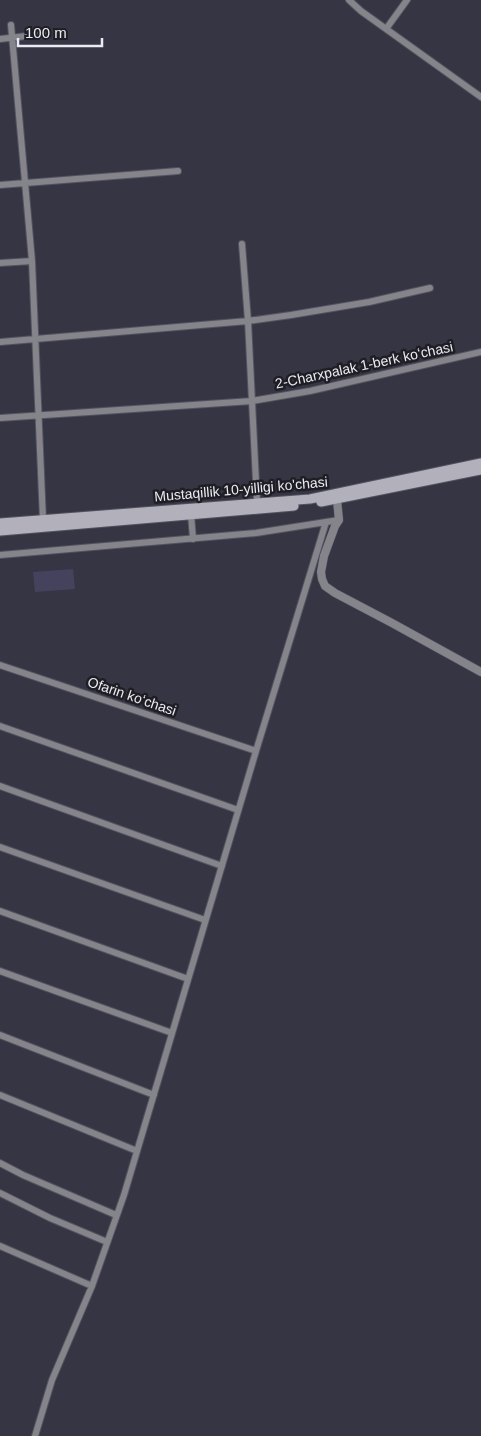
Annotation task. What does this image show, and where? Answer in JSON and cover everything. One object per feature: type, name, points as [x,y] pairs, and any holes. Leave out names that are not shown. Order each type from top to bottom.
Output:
[{"type":"main road","name":"Mustaqillik 10-yilligi ko'chasi","points":[[0,523],[310,498],[481,463]]},
{"type":"main road","name":"Mustaqillik 10-yilligi ko'chasi","points":[[0,531],[191,517],[309,505],[481,470]]},
{"type":"street","points":[[349,0],[361,11],[481,97]]},
{"type":"street","points":[[386,29],[407,0]]},
{"type":"street","points":[[11,25],[32,261],[43,520]]},
{"type":"street","points":[[0,39],[44,34]]},
{"type":"street","points":[[0,186],[178,171]]},
{"type":"street","points":[[242,244],[248,321],[256,502]]},
{"type":"street","points":[[0,262],[32,261]]},
{"type":"street","points":[[0,342],[248,321],[359,303],[430,288]]},
{"type":"street","name":"2-Charxpalak 1-berk koʻchasi","points":[[0,418],[252,401],[310,391],[481,352]]},
{"type":"street","points":[[337,500],[339,520],[324,556],[321,572],[325,586],[481,672]]},
{"type":"street","points":[[191,517],[193,539]]},
{"type":"street","points":[[0,555],[256,533],[339,520]]},
{"type":"street","points":[[35,1436],[52,1380],[92,1286],[124,1195],[326,522]]},
{"type":"street","name":"Ofarin koʻchasi","points":[[0,665],[256,751]]},
{"type":"street","points":[[0,726],[238,810]]},
{"type":"street","points":[[0,786],[222,866]]},
{"type":"street","points":[[0,847],[205,920]]},
{"type":"street","points":[[0,911],[188,979]]},
{"type":"street","points":[[0,971],[172,1033]]},
{"type":"street","points":[[0,1035],[154,1094]]},
{"type":"street","points":[[0,1096],[137,1151]]},
{"type":"street","points":[[0,1163],[23,1175],[116,1215]]},
{"type":"street","points":[[0,1193],[50,1218],[107,1242]]},
{"type":"street","points":[[0,1246],[92,1286]]},
{"type":"shaded area","points":[[73,569],[75,589],[35,592],[33,572]]}]
